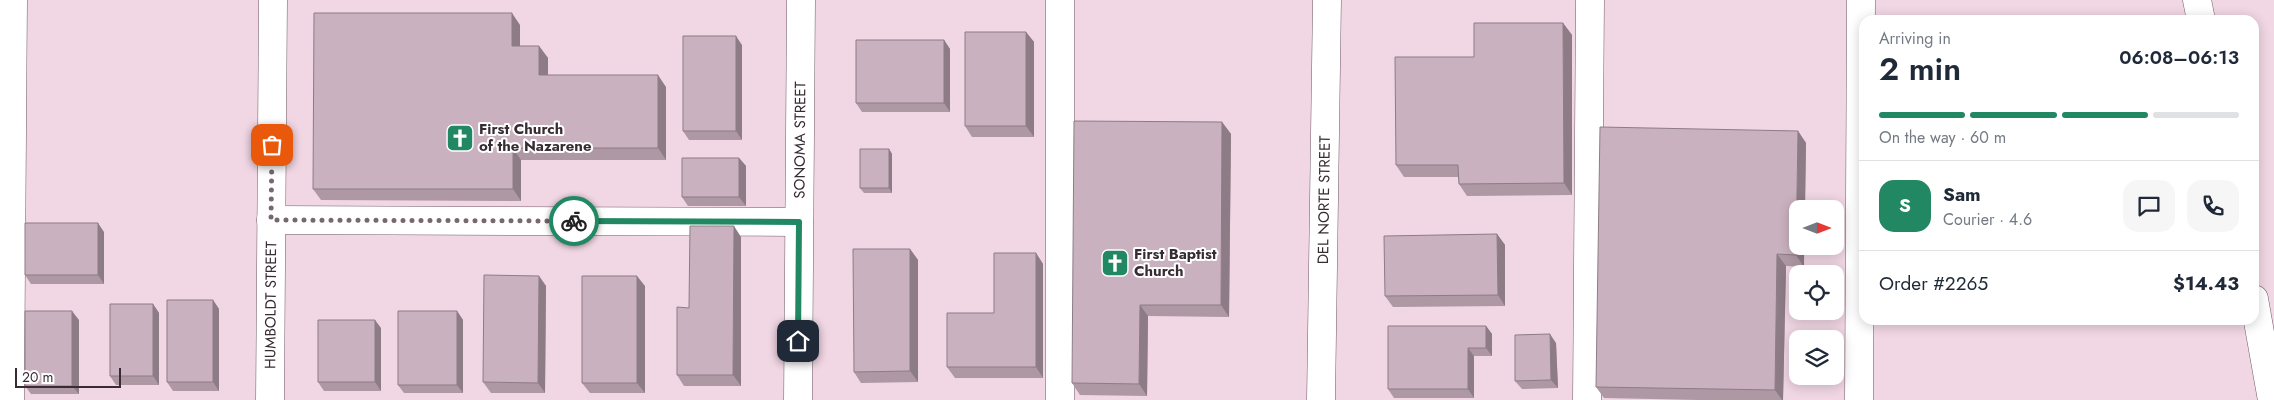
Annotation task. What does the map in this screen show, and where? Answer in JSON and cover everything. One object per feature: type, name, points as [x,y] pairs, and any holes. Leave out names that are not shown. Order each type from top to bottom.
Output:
[{"type":"street","points":[[10,400],[13,0]]},
{"type":"street","name":"HUMBOLDT STREET","points":[[270,400],[273,0]]},
{"type":"street","name":"SONOMA STREET","points":[[798,400],[801,0]]},
{"type":"street","points":[[1060,0],[1060,400]]},
{"type":"street","name":"DEL NORTE STREET","points":[[1321,400],[1327,0]]},
{"type":"street","points":[[1587,400],[1590,0]]},
{"type":"street","points":[[1861,0],[1861,15]]},
{"type":"street","points":[[2197,0],[2200,15]]},
{"type":"street","points":[[271,220],[799,222]]},
{"type":"street","points":[[1859,400],[1860,325]]},
{"type":"street","points":[[2259,325],[2272,400]]},
{"type":"building","points":[[314,13],[512,13],[512,46],[539,46],[539,75],[658,75],[658,148],[513,148],[513,189],[313,189]]},
{"type":"building","points":[[1474,23],[1563,23],[1564,183],[1459,184],[1458,165],[1396,165],[1395,57],[1474,57]]},
{"type":"building","points":[[965,32],[1026,32],[1026,126],[965,126]]},
{"type":"building","points":[[683,36],[736,36],[736,131],[683,131]]},
{"type":"building","points":[[856,40],[944,40],[944,103],[856,103]]},
{"type":"building","points":[[1074,121],[1222,122],[1221,305],[1140,305],[1139,384],[1072,383]]},
{"type":"building","points":[[1600,127],[1798,131],[1797,200],[1789,200],[1789,255],[1777,254],[1775,390],[1596,387]]},
{"type":"building","points":[[860,149],[889,149],[889,188],[860,188]]},
{"type":"building","points":[[682,158],[739,158],[739,197],[682,197]]},
{"type":"building","points":[[25,223],[98,223],[98,275],[25,275]]},
{"type":"building","points":[[690,226],[734,226],[733,375],[677,375],[677,307],[689,308]]},
{"type":"building","points":[[1497,234],[1498,295],[1385,296],[1384,236]]},
{"type":"building","points":[[853,249],[910,249],[910,371],[854,372]]},
{"type":"building","points":[[994,253],[1036,253],[1036,367],[947,367],[947,313],[994,313]]},
{"type":"building","points":[[484,275],[539,276],[538,383],[483,382]]},
{"type":"building","points":[[582,276],[637,276],[637,383],[582,383]]},
{"type":"building","points":[[167,300],[213,300],[213,382],[167,382]]},
{"type":"building","points":[[110,304],[153,304],[153,376],[110,376]]},
{"type":"building","points":[[25,311],[72,311],[72,386],[25,386]]},
{"type":"building","points":[[398,311],[457,311],[457,385],[398,385]]},
{"type":"building","points":[[318,320],[375,320],[375,382],[318,382]]},
{"type":"building","points":[[1388,326],[1486,326],[1486,348],[1468,348],[1468,389],[1388,389]]},
{"type":"building","points":[[1550,334],[1551,380],[1515,381],[1515,335]]},
{"type":"way so far","points":[[272,145],[271,220],[574,221]]},
{"type":"place","name":"First Church of the Nazarene","points":[[460,138]]},
{"type":"place","name":"First Baptist Church","points":[[1115,263]]},
{"type":"route","points":[[574,221],[799,222],[798,341]]}]
